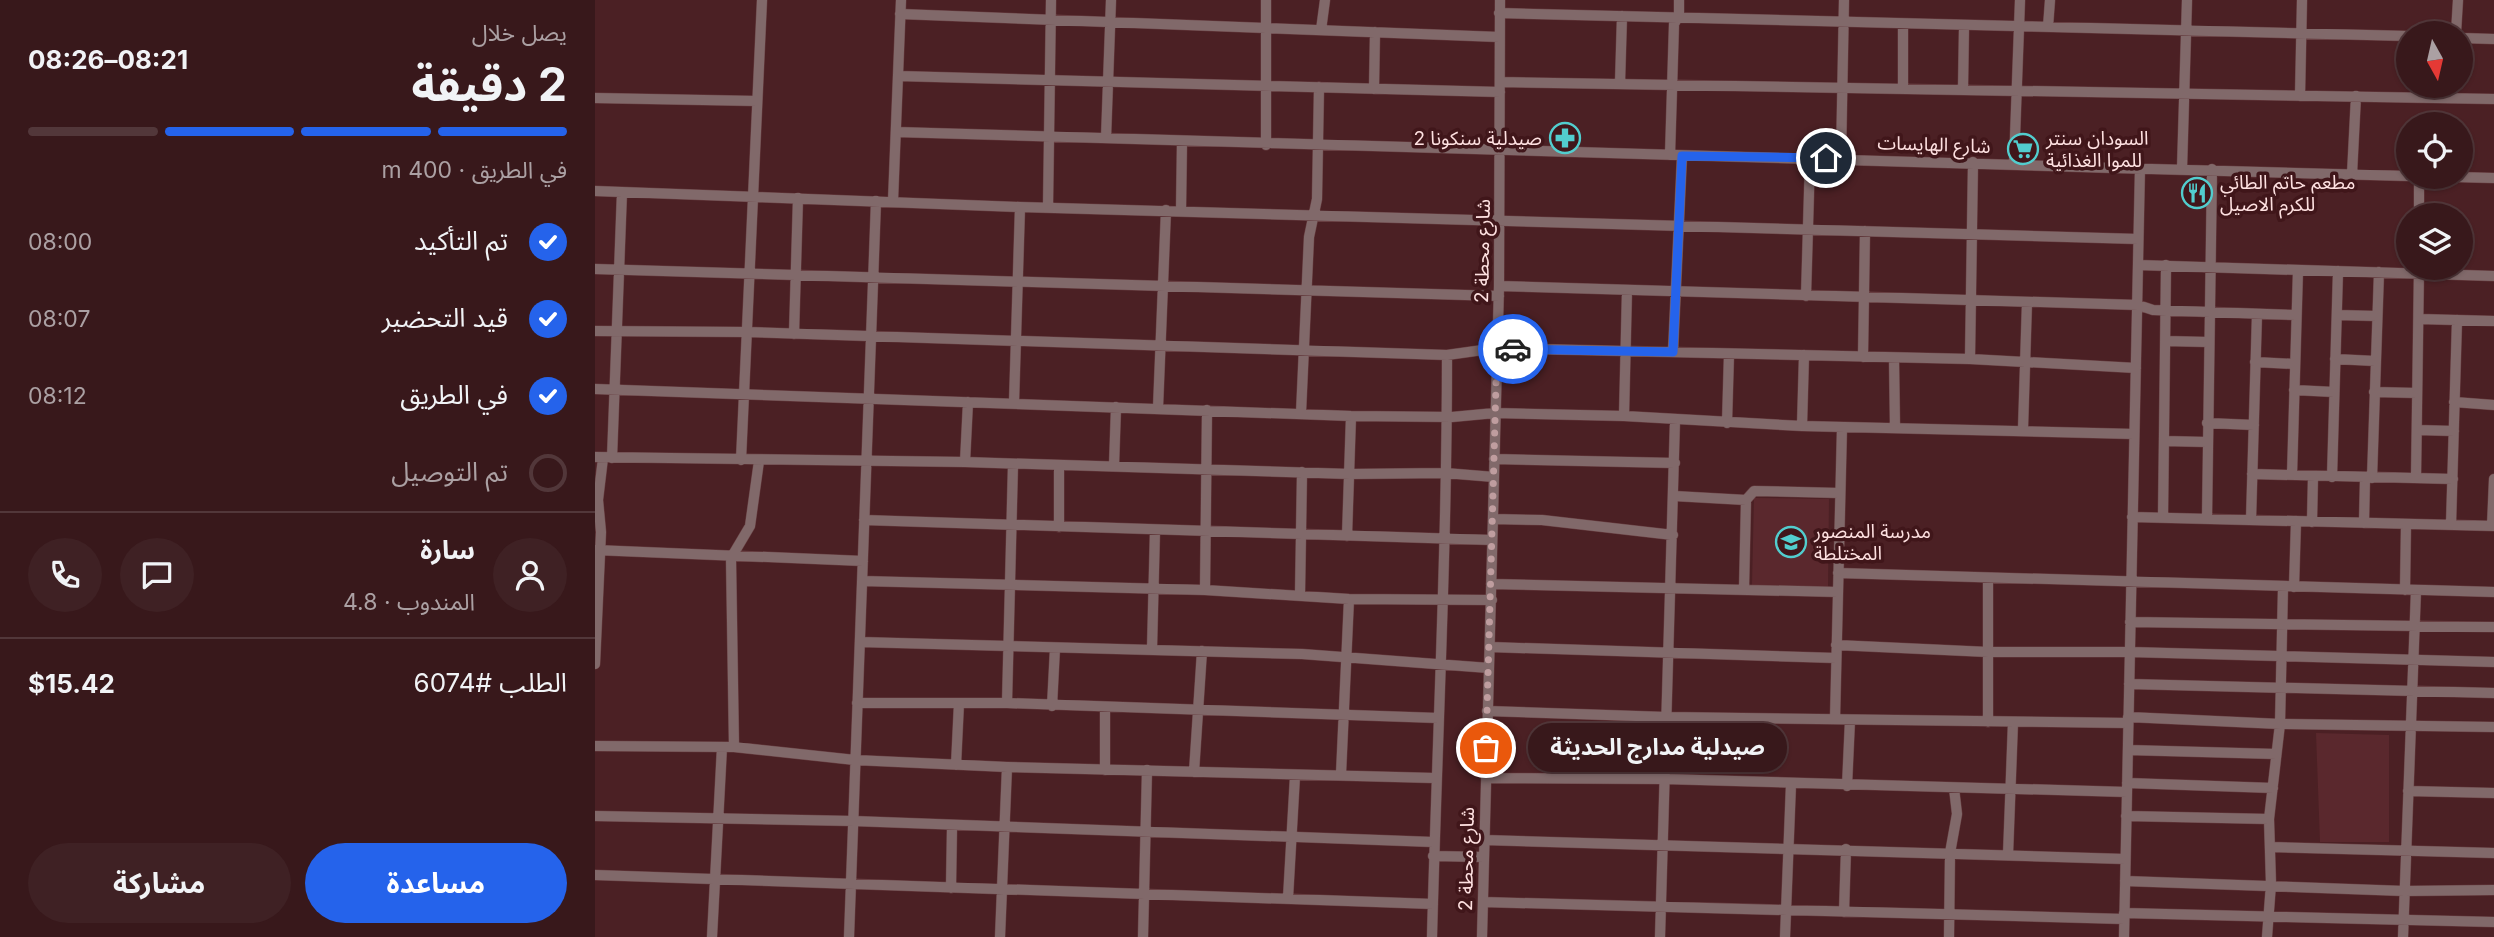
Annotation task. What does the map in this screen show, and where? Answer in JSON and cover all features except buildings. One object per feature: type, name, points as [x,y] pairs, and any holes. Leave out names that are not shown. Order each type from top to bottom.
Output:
[{"type":"street","points":[[741,460],[762,0]]},
{"type":"street","points":[[893,201],[901,0]]},
{"type":"street","points":[[1048,207],[1051,0]]},
{"type":"street","points":[[1106,138],[1111,0]]},
{"type":"street","points":[[1266,0],[1266,145]]},
{"type":"street","points":[[1321,30],[1325,0]]},
{"type":"street","name":"شارع محطة 2","points":[[1482,937],[1499,291],[1500,0]]},
{"type":"street","points":[[1669,155],[1674,24],[1679,15],[1679,0]]},
{"type":"street","points":[[1841,158],[1844,0]]},
{"type":"street","points":[[2014,163],[2020,0]]},
{"type":"street","points":[[2048,27],[2050,0]]},
{"type":"street","points":[[2182,169],[2186,0]]},
{"type":"street","points":[[2300,96],[2302,0]]},
{"type":"street","points":[[2457,21],[2458,0]]},
{"type":"street","points":[[1499,13],[1679,15],[1963,27],[2396,36]]},
{"type":"street","points":[[900,14],[1050,22],[1499,37]]},
{"type":"street","points":[[1620,83],[1622,16]]},
{"type":"street","points":[[1903,24],[1903,88]]},
{"type":"street","points":[[1963,27],[1963,89]]},
{"type":"street","points":[[1374,89],[1375,32]]},
{"type":"street","points":[[2473,38],[2494,39]]},
{"type":"street","points":[[898,76],[1374,89],[1671,83],[2494,99]]},
{"type":"street","points":[[1301,413],[1305,290],[1314,215],[1319,87]]},
{"type":"street","points":[[2352,174],[2356,96]]},
{"type":"street","points":[[595,98],[757,101]]},
{"type":"street","name":"شارع الهايسات","points":[[896,132],[1500,153],[1841,158],[2396,176]]},
{"type":"street","points":[[1181,211],[1182,141]]},
{"type":"street","points":[[1673,352],[1681,225],[1682,156]]},
{"type":"street","points":[[1807,296],[1810,158]]},
{"type":"street","points":[[1970,359],[1973,300],[1973,162]]},
{"type":"street","points":[[2123,937],[2140,166]]},
{"type":"street","points":[[2207,519],[2212,169]]},
{"type":"street","points":[[2473,177],[2494,177]]},
{"type":"street","points":[[595,191],[1020,207],[2139,239]]},
{"type":"street","points":[[595,664],[597,550],[601,532],[598,500],[615,390],[622,192]]},
{"type":"street","points":[[794,334],[798,198]]},
{"type":"street","points":[[849,937],[876,201]]},
{"type":"street","points":[[1014,403],[1020,207]]},
{"type":"street","points":[[1158,408],[1166,210]]},
{"type":"street","points":[[1863,357],[1865,232]]},
{"type":"street","points":[[2138,265],[2396,271]]},
{"type":"street","points":[[2163,518],[2166,265]]},
{"type":"street","points":[[595,269],[1305,290],[1627,290],[2138,305],[2165,310],[2296,315]]},
{"type":"street","points":[[2292,475],[2298,270]]},
{"type":"street","points":[[2332,477],[2338,271]]},
{"type":"street","points":[[2364,523],[2369,478],[2379,272]]},
{"type":"street","points":[[2473,274],[2494,275]]},
{"type":"street","points":[[2416,478],[2419,280]]},
{"type":"street","points":[[1624,416],[1627,290]]},
{"type":"street","points":[[2023,429],[2027,302]]},
{"type":"street","points":[[2251,520],[2257,314]]},
{"type":"street","points":[[2337,315],[2377,316]]},
{"type":"street","points":[[2419,320],[2494,321]]},
{"type":"street","points":[[2451,525],[2457,320]]},
{"type":"street","points":[[595,331],[745,332],[1447,355],[1497,348],[1804,355],[1970,359],[2136,368]]},
{"type":"street","points":[[2165,341],[2208,342]]},
{"type":"street","points":[[1727,423],[1729,354]]},
{"type":"street","points":[[1432,937],[1434,778],[1446,539],[1447,355]]},
{"type":"street","points":[[1802,426],[1804,355]]},
{"type":"street","points":[[1894,358],[1895,427]]},
{"type":"street","points":[[2335,359],[2375,361]]},
{"type":"street","points":[[2255,362],[2295,364]]},
{"type":"street","points":[[595,389],[1351,416],[1495,413],[1624,416],[1802,426],[2023,429],[2134,434]]},
{"type":"street","points":[[2294,390],[2334,392]]},
{"type":"street","points":[[2374,391],[2417,393]]},
{"type":"street","points":[[965,462],[968,402]]},
{"type":"street","points":[[2454,402],[2494,404]]},
{"type":"street","points":[[1114,466],[1116,407]]},
{"type":"street","points":[[1205,590],[1207,410]]},
{"type":"street","points":[[1347,536],[1351,416]]},
{"type":"street","points":[[1660,937],[1675,420]]},
{"type":"street","points":[[2207,423],[2254,425]]},
{"type":"street","points":[[1835,719],[1842,427]]},
{"type":"street","points":[[2417,430],[2453,431]]},
{"type":"street","points":[[2164,441],[2207,442]]},
{"type":"street","points":[[603,458],[965,462],[1350,474],[1445,473],[1494,477]]},
{"type":"street","points":[[1494,459],[1675,463]]},
{"type":"street","points":[[734,747],[731,558],[750,526],[759,461]]},
{"type":"street","points":[[1007,703],[1013,464]]},
{"type":"street","points":[[1059,465],[1059,527]]},
{"type":"street","points":[[1300,595],[1302,472]]},
{"type":"street","points":[[2252,474],[2453,479]]},
{"type":"street","points":[[2312,522],[2313,476]]},
{"type":"street","points":[[2132,517],[2493,526],[2494,479]]},
{"type":"street","points":[[1744,590],[1746,500],[1754,491],[1839,493]]},
{"type":"street","points":[[1674,496],[1746,500]]},
{"type":"street","points":[[1493,519],[1542,520],[1673,535]]},
{"type":"street","points":[[864,520],[1492,540]]},
{"type":"street","points":[[2267,937],[2271,884],[2269,819],[2280,724],[2282,625],[2296,521]]},
{"type":"street","points":[[2403,937],[2414,660],[2406,524]]},
{"type":"street","points":[[1152,649],[1155,530]]},
{"type":"street","points":[[597,550],[731,558],[863,561]]},
{"type":"street","points":[[1838,573],[1988,580],[2494,592]]},
{"type":"street","points":[[1988,580],[1988,722]]},
{"type":"street","points":[[862,581],[1205,590],[1349,599],[1492,600]]},
{"type":"street","points":[[1491,584],[1837,592]]},
{"type":"street","points":[[1341,774],[1349,599]]},
{"type":"street","points":[[2130,622],[2494,627]]},
{"type":"street","points":[[860,642],[1347,656],[1489,668]]},
{"type":"street","points":[[1836,645],[1988,652],[2130,652],[2494,662]]},
{"type":"street","points":[[1490,647],[1836,658]]},
{"type":"street","points":[[1052,706],[1055,648]]},
{"type":"street","points":[[1194,772],[1202,651]]},
{"type":"street","points":[[2129,684],[2494,693]]},
{"type":"street","points":[[857,703],[1007,703],[1105,709],[1438,718]]},
{"type":"street","points":[[956,765],[958,703]]},
{"type":"street","points":[[1105,709],[1105,769]]},
{"type":"street","points":[[1487,711],[1850,720],[2128,720],[2494,727]]},
{"type":"street","points":[[1847,786],[1850,720]]},
{"type":"street","points":[[2008,855],[2013,722]]},
{"type":"street","points":[[595,746],[734,747],[855,760],[1007,767],[1434,778]]},
{"type":"street","points":[[712,937],[722,747]]},
{"type":"street","points":[[2128,750],[2276,754]]},
{"type":"street","points":[[1000,937],[1007,767]]},
{"type":"street","points":[[1143,937],[1147,770]]},
{"type":"street","points":[[1289,898],[1295,776]]},
{"type":"street","points":[[1486,778],[1664,779],[2010,789],[2273,788]]},
{"type":"street","points":[[1785,937],[1791,784]]},
{"type":"street","points":[[1949,937],[1950,853],[1957,814],[1954,788]]},
{"type":"street","points":[[2408,790],[2494,793]]},
{"type":"street","points":[[595,816],[853,821],[1004,829],[1433,842]]},
{"type":"street","points":[[2126,816],[2269,819]]},
{"type":"street","points":[[951,888],[952,827]]},
{"type":"street","points":[[1484,840],[1663,843],[2125,859]]},
{"type":"street","points":[[2271,847],[2494,853]]},
{"type":"street","points":[[1844,912],[1846,849]]},
{"type":"street","points":[[1433,856],[1484,857]]},
{"type":"street","points":[[595,875],[1433,904]]},
{"type":"street","points":[[2125,880],[2404,891],[2494,890]]},
{"type":"street","points":[[1483,902],[1950,915],[2494,922]]},
{"type":"shaded area","name":"مدرسة المنصور المختلطة","points":[[1754,498],[1829,499],[1828,587],[1752,585]]},
{"type":"shaded area","points":[[2316,733],[2389,735],[2389,842],[2320,842]]},
{"type":"way so far","points":[[1486,748],[1497,348],[1513,349]]},
{"type":"place","name":"صيدلية سنكونا 2","points":[[1565,138]]},
{"type":"place","name":"السودان سنتر للموا الغذائية","points":[[2023,149]]},
{"type":"place","name":"مطعم حاتم الطائي للكرم الاصيل","points":[[2197,193]]},
{"type":"place","name":"مدرسة المنصور المختلطة","points":[[1791,542]]},
{"type":"place","name":"صيدلية مدارج الحديثة","points":[[1486,748]]},
{"type":"route","points":[[1513,349],[1673,352],[1679,276],[1682,156],[1826,158]]}]
